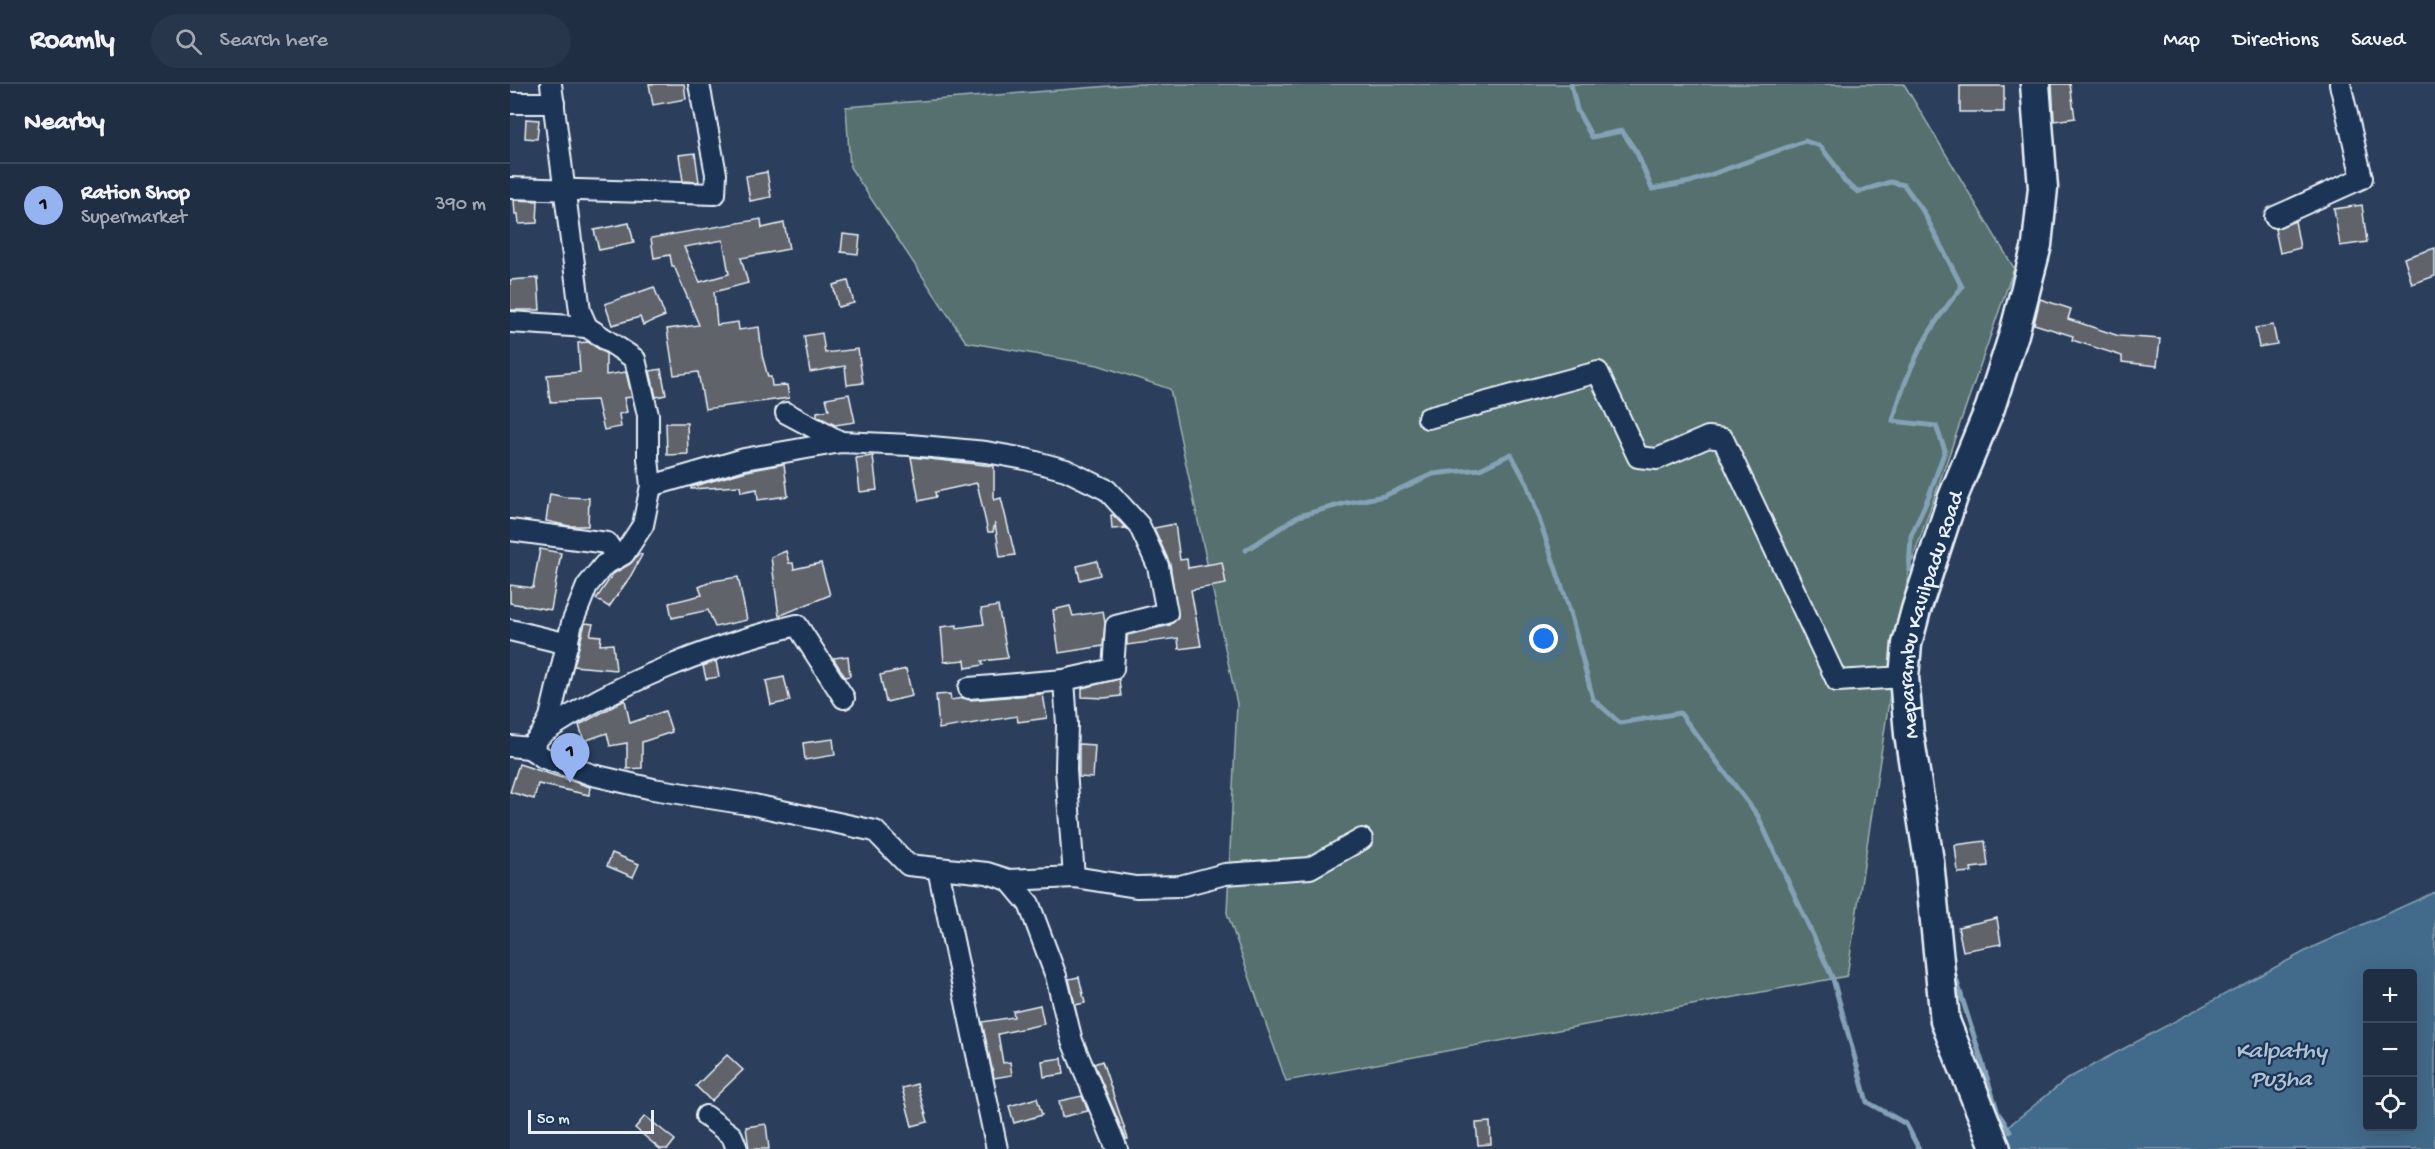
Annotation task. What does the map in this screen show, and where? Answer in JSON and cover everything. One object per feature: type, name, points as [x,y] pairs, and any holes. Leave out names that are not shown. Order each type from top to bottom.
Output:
[{"type":"main road","name":"Meparambu Kavilpadu Road","points":[[1996,1149],[1946,1021],[1929,861],[1909,734],[1904,677],[1907,644],[1916,610],[1953,497],[1990,408],[2014,334],[2037,245],[2043,188],[2035,84]]},
{"type":"street","points":[[510,188],[715,194],[716,174],[699,84]]},
{"type":"street","points":[[2275,217],[2362,178],[2340,84]]},
{"type":"street","points":[[510,103],[553,94],[578,302],[586,327]]},
{"type":"street","points":[[510,322],[586,327],[635,359],[648,416],[648,459],[651,486],[643,525],[624,554],[609,555],[510,530]]},
{"type":"street","points":[[1428,418],[1598,372],[1638,457],[1657,459],[1708,437],[1723,439],[1838,681],[1904,677]]},
{"type":"street","points":[[786,413],[841,442]]},
{"type":"street","points":[[651,486],[744,459],[841,442],[986,452],[1066,470],[1107,490],[1139,525],[1158,566],[1167,612],[1116,626],[1113,669],[1064,680],[969,688]]},
{"type":"street","points":[[526,743],[550,717],[572,623],[587,586],[609,555]]},
{"type":"street","points":[[526,743],[567,717],[622,689],[719,646],[797,625],[844,698]]},
{"type":"street","points":[[510,630],[568,644]]},
{"type":"street","points":[[1064,680],[1067,724],[1066,770],[1074,877]]},
{"type":"street","points":[[526,743],[544,758],[593,775],[653,789],[754,806],[875,831],[908,865],[987,873],[1009,880],[1074,877],[1136,887],[1180,886],[1225,874],[1310,868],[1362,839]]},
{"type":"street","points":[[938,869],[997,1149]]},
{"type":"street","points":[[1009,880],[1029,904],[1056,976],[1072,1041],[1117,1149]]},
{"type":"street","points":[[706,1116],[732,1136],[737,1149]]},
{"type":"green space","points":[[1135,84],[1904,84],[2014,268],[1909,570],[1847,976],[1286,1081],[1227,913],[1237,704],[1170,389],[1098,365],[966,342],[850,167],[846,107]]},
{"type":"water","name":"Kalpathy Puzha","points":[[2435,892],[2435,1149],[1980,1149],[2067,1079],[2315,946]]},
{"type":"building","points":[[649,84],[684,84],[686,99],[653,105]]},
{"type":"building","points":[[2052,84],[2070,84],[2075,118],[2054,121]]},
{"type":"building","points":[[1960,86],[2004,86],[2004,112],[1960,112]]},
{"type":"building","points":[[526,119],[539,120],[537,139],[525,138]]},
{"type":"building","points":[[695,153],[699,182],[683,181],[679,155]]},
{"type":"building","points":[[767,172],[771,197],[750,201],[746,176]]},
{"type":"building","points":[[514,200],[538,201],[537,223],[519,224],[518,214],[515,214]]},
{"type":"building","points":[[2362,205],[2367,242],[2340,246],[2334,209]]},
{"type":"building","points":[[761,219],[762,228],[784,223],[789,249],[741,258],[748,283],[714,292],[717,325],[738,322],[739,330],[759,327],[762,355],[768,377],[771,377],[772,386],[787,385],[789,398],[705,409],[698,372],[674,375],[667,329],[699,325],[674,266],[672,266],[670,255],[654,258],[651,238]],"holes":[[[723,240],[729,274],[700,282],[684,247]]]},
{"type":"building","points":[[2295,221],[2300,248],[2280,253],[2275,229]]},
{"type":"building","points":[[629,223],[634,243],[599,250],[594,230]]},
{"type":"building","points":[[843,234],[860,236],[858,254],[841,252]]},
{"type":"building","points":[[2435,248],[2435,276],[2412,284],[2404,258]]},
{"type":"building","points":[[538,278],[540,310],[510,310],[510,280]]},
{"type":"building","points":[[848,281],[854,303],[838,307],[833,285]]},
{"type":"building","points":[[654,287],[665,316],[643,325],[640,317],[612,325],[605,304]]},
{"type":"building","points":[[2040,299],[2071,309],[2068,319],[2119,336],[2160,339],[2157,366],[2122,362],[2122,356],[2072,340],[2073,336],[2034,324]]},
{"type":"building","points":[[2273,325],[2277,344],[2259,347],[2255,328]]},
{"type":"building","points":[[822,333],[825,353],[858,349],[863,383],[847,385],[845,366],[810,372],[804,336]]},
{"type":"building","points":[[588,342],[606,354],[606,375],[626,372],[632,397],[624,398],[627,412],[619,414],[621,427],[604,430],[597,400],[550,402],[547,375],[580,372],[578,343]]},
{"type":"building","points":[[661,369],[666,395],[656,397],[650,371]]},
{"type":"building","points":[[849,394],[855,422],[835,425],[817,416],[817,412],[829,410],[826,398]]},
{"type":"building","points":[[666,423],[687,423],[688,454],[667,455]]},
{"type":"building","points":[[873,456],[877,490],[860,492],[856,458]]},
{"type":"building","points":[[911,457],[994,466],[994,500],[1001,498],[1015,555],[1000,557],[995,523],[993,532],[988,532],[977,483],[935,492],[936,497],[919,501]]},
{"type":"building","points":[[784,464],[788,496],[758,500],[757,489],[741,492],[740,486],[691,489],[691,487],[747,471]]},
{"type":"building","points":[[550,494],[589,498],[588,526],[569,526],[546,521]]},
{"type":"building","points":[[1111,515],[1113,515],[1126,528],[1112,529]]},
{"type":"building","points":[[1175,524],[1180,560],[1187,559],[1188,568],[1222,562],[1226,584],[1191,590],[1201,646],[1179,649],[1178,638],[1127,645],[1127,635],[1170,625],[1178,617],[1170,564],[1154,528]]},
{"type":"building","points":[[540,549],[561,553],[551,610],[510,603],[510,585],[533,588]]},
{"type":"building","points":[[786,551],[789,563],[793,563],[794,569],[821,563],[830,595],[779,616],[771,557]]},
{"type":"building","points":[[639,554],[642,555],[630,577],[609,607],[596,599],[613,574],[630,564]]},
{"type":"building","points":[[1097,561],[1100,575],[1080,580],[1077,566]]},
{"type":"building","points":[[738,577],[747,620],[715,627],[708,610],[672,618],[669,603],[702,595],[699,587],[713,581]]},
{"type":"building","points":[[998,606],[1008,658],[982,661],[983,665],[966,668],[965,660],[944,662],[941,627],[957,625],[957,628],[984,624],[981,609]]},
{"type":"building","points":[[1070,606],[1073,616],[1103,611],[1105,623],[1103,646],[1059,653],[1053,610]]},
{"type":"building","points":[[585,623],[593,624],[590,635],[601,636],[600,645],[613,644],[616,670],[574,666]]},
{"type":"building","points":[[848,656],[850,676],[845,677],[833,658]]},
{"type":"building","points":[[716,661],[719,677],[706,679],[703,666]]},
{"type":"building","points":[[906,669],[912,696],[886,702],[880,675]]},
{"type":"building","points":[[784,677],[790,701],[771,705],[766,681]]},
{"type":"building","points":[[1119,679],[1121,696],[1082,697],[1082,688]]},
{"type":"building","points":[[950,694],[951,700],[963,698],[970,700],[1043,694],[1047,718],[1018,722],[1017,716],[939,729],[936,695]]},
{"type":"building","points":[[625,700],[630,723],[665,711],[672,732],[642,742],[642,768],[627,769],[627,743],[610,746],[607,733],[584,741],[579,725]]},
{"type":"building","points":[[833,739],[835,755],[805,760],[803,743]]},
{"type":"building","points":[[1079,744],[1095,745],[1093,778],[1079,777]]},
{"type":"building","points":[[519,764],[590,787],[589,795],[538,784],[534,799],[510,792]]},
{"type":"building","points":[[1985,841],[1988,866],[1971,868],[1972,872],[1958,873],[1955,845]]},
{"type":"building","points":[[612,853],[639,864],[633,877],[607,866]]},
{"type":"building","points":[[1997,918],[2001,944],[1963,951],[1958,927]]},
{"type":"building","points":[[1079,977],[1085,1003],[1075,1005],[1069,979]]},
{"type":"building","points":[[1040,1005],[1044,1024],[998,1034],[1003,1063],[1010,1062],[1012,1075],[994,1078],[982,1022],[1014,1017],[1013,1011]]},
{"type":"building","points":[[727,1055],[743,1070],[711,1101],[696,1086]]},
{"type":"building","points":[[1062,1058],[1064,1074],[1044,1077],[1042,1061]]},
{"type":"building","points":[[1102,1061],[1128,1139],[1126,1139],[1094,1064]]},
{"type":"building","points":[[917,1084],[928,1122],[912,1126],[902,1088]]},
{"type":"building","points":[[1082,1096],[1088,1111],[1062,1117],[1059,1101]]},
{"type":"building","points":[[1037,1098],[1042,1115],[1014,1123],[1009,1106]]},
{"type":"building","points":[[645,1116],[675,1140],[668,1149],[660,1149],[635,1128]]},
{"type":"building","points":[[1490,1122],[1491,1144],[1478,1145],[1476,1123]]},
{"type":"building","points":[[766,1124],[769,1149],[749,1149],[746,1127]]},
{"type":"waterway","points":[[1571,84],[1577,110],[1592,137],[1622,131],[1637,153],[1652,189],[1690,182],[1805,141],[1820,146],[1844,181],[1858,192],[1890,182],[1904,185],[1923,211],[1962,287],[1928,334],[1912,366],[1893,421],[1936,426],[1945,450],[1929,496],[1911,536],[1909,570],[1921,568]]},
{"type":"waterway","points":[[1246,550],[1299,516],[1346,503],[1384,496],[1433,474],[1480,469],[1511,454],[1528,486],[1569,608],[1593,699],[1620,723],[1680,713],[1758,816],[1833,979],[1867,1102],[1906,1124],[1919,1149]]},
{"type":"waterway","points":[[1953,969],[1998,1113],[2010,1131]]},
{"type":"place","name":"Ration Shop","points":[[570,783]]}]
